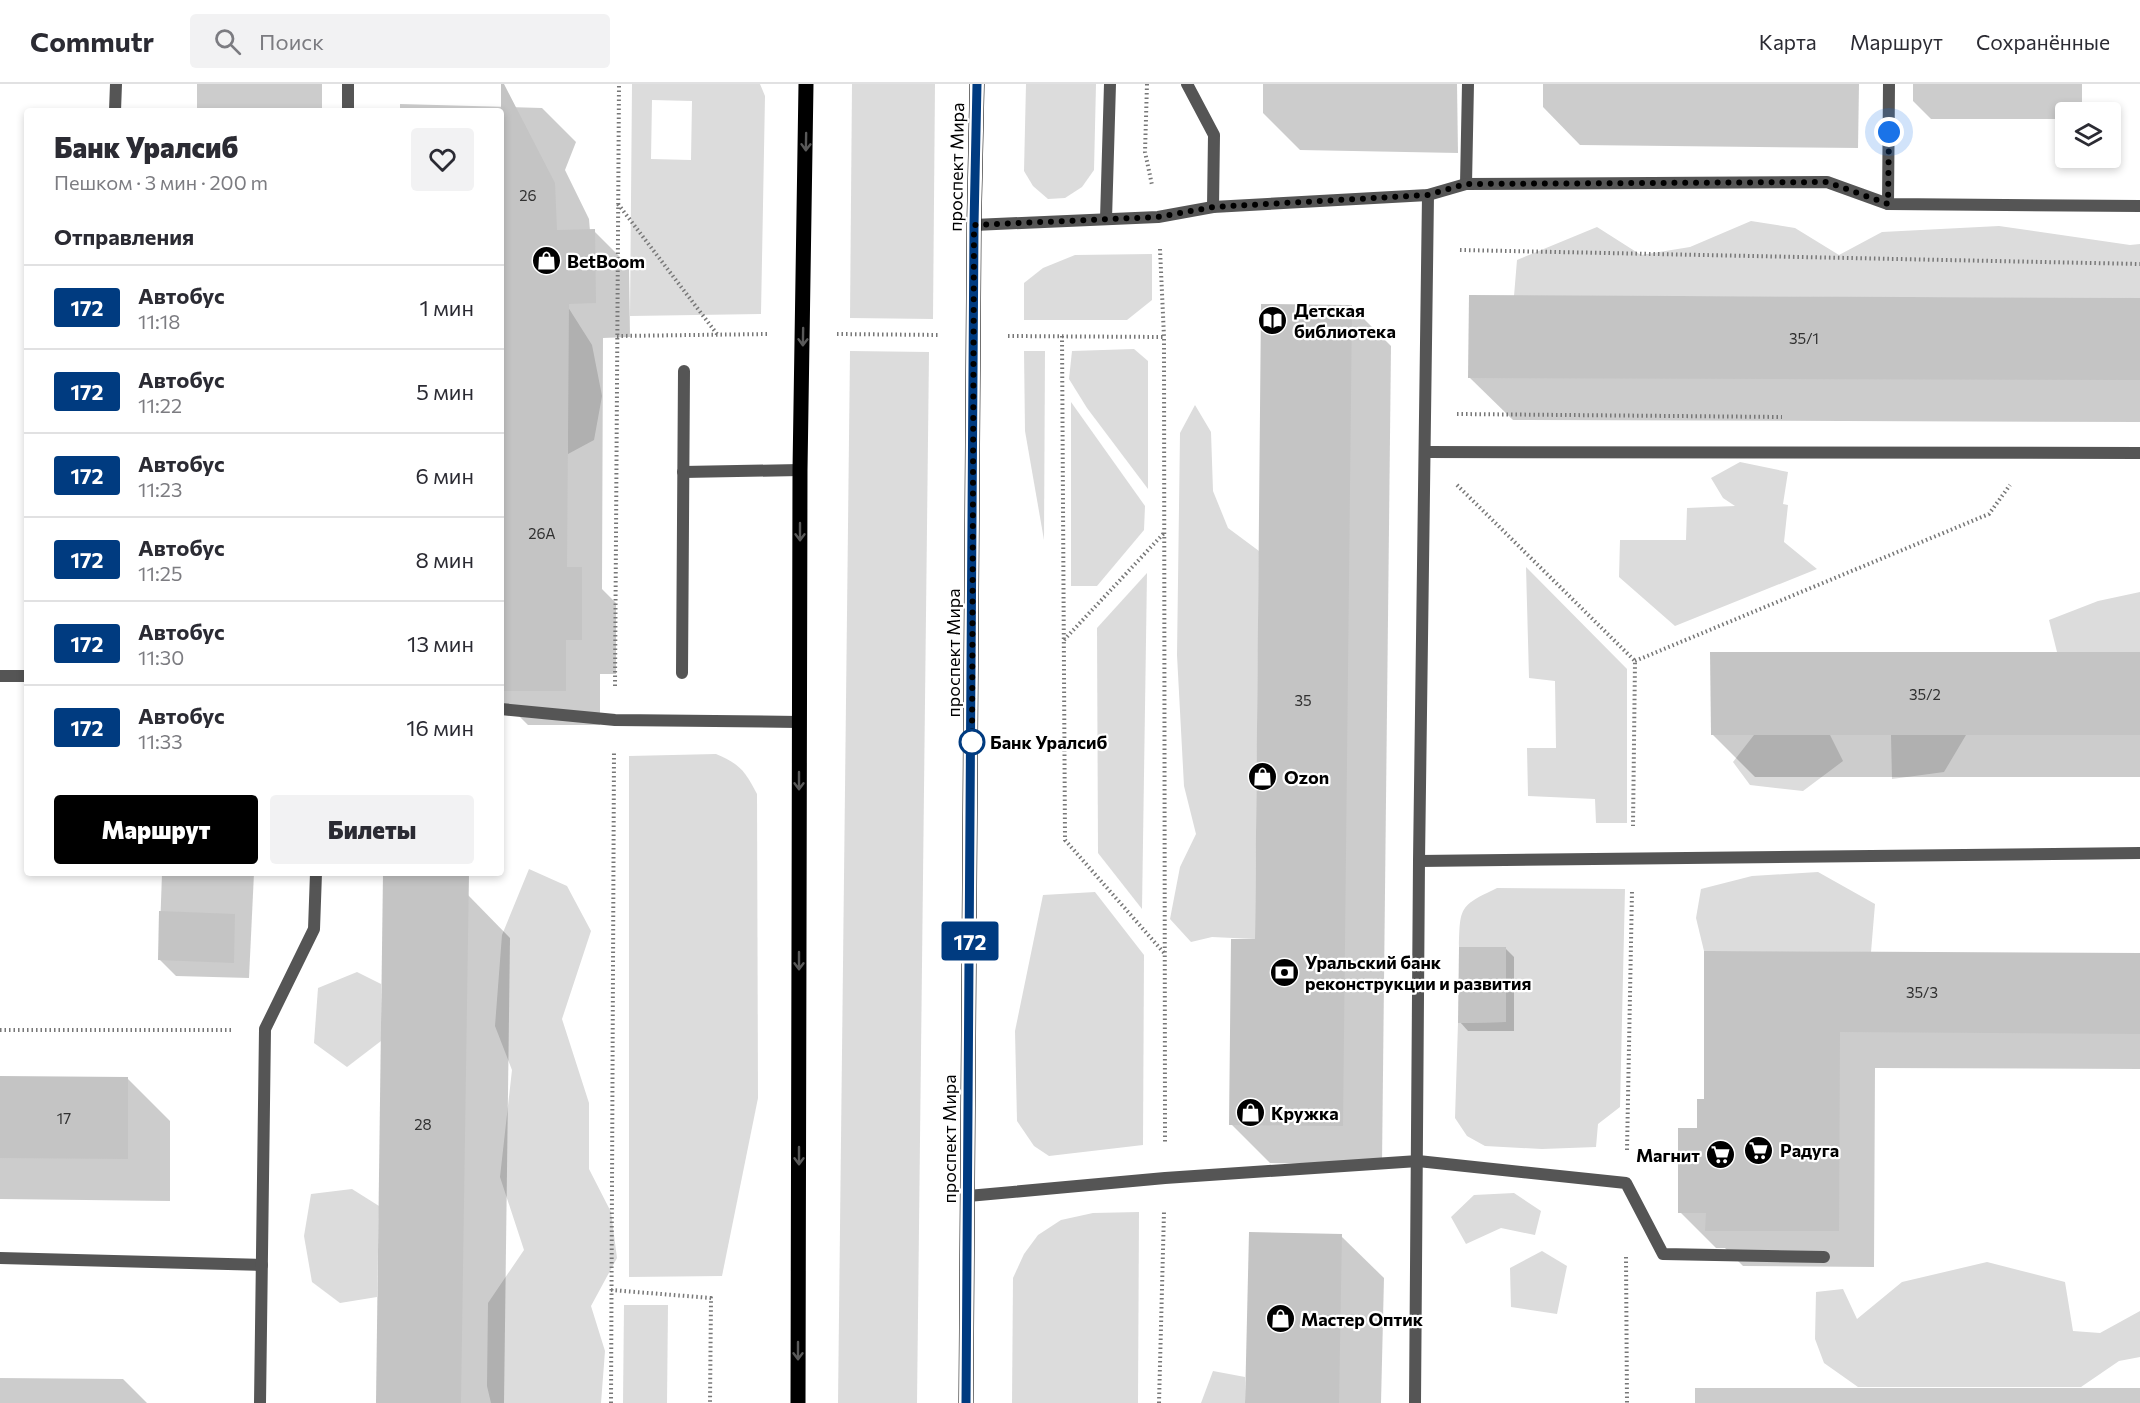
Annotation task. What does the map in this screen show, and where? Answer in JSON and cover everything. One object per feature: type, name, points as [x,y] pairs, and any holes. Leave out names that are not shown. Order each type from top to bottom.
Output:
[{"type":"main road","points":[[798,1403],[800,471],[804,334],[806,84]]},
{"type":"main road","name":"проспект Мира","points":[[966,1403],[974,225],[977,84]]},
{"type":"lane","points":[[115,108],[116,84]]},
{"type":"lane","points":[[348,84],[348,108]]},
{"type":"lane","points":[[1106,219],[1110,84]]},
{"type":"lane","points":[[1187,84],[1214,135],[1213,207]]},
{"type":"lane","points":[[1466,184],[1467,84]]},
{"type":"lane","points":[[1888,204],[1889,84]]},
{"type":"lane","points":[[974,225],[1158,217],[1213,207],[1428,195],[1466,184],[1827,182],[1888,204],[2140,206]]},
{"type":"lane","points":[[1415,1403],[1419,861],[1428,195]]},
{"type":"lane","points":[[682,673],[684,371]]},
{"type":"lane","points":[[1425,452],[2140,453]]},
{"type":"lane","points":[[683,472],[800,471]]},
{"type":"lane","points":[[0,676],[24,676]]},
{"type":"lane","points":[[504,710],[615,720],[799,722]]},
{"type":"lane","points":[[1419,861],[2140,854]]},
{"type":"lane","points":[[260,1403],[265,1029],[314,929],[316,876]]},
{"type":"lane","points":[[968,1196],[1165,1178],[1418,1161],[1626,1183],[1663,1254],[1824,1257]]},
{"type":"lane","points":[[0,1258],[262,1265]]},
{"type":"path","points":[[1147,84],[1145,152],[1158,217],[1164,336],[1165,1178],[1159,1403]]},
{"type":"path","points":[[618,203],[717,335]]},
{"type":"path","points":[[1427,250],[2140,264]]},
{"type":"path","points":[[617,336],[804,334],[1164,336]]},
{"type":"path","points":[[1062,336],[1065,840],[1165,954]]},
{"type":"path","points":[[1425,452],[1635,661],[1626,1183]]},
{"type":"path","points":[[1635,661],[1989,514],[2034,453]]},
{"type":"path","points":[[1064,640],[1165,532]]},
{"type":"path","points":[[0,1030],[265,1029]]},
{"type":"path","points":[[1626,1253],[1627,1403]]},
{"type":"path","points":[[611,1290],[711,1298],[710,1403]]},
{"type":"shaded area","points":[[632,84],[760,84],[765,96],[761,314],[630,316]],"holes":[[[652,100],[692,101],[691,160],[651,159]]]},
{"type":"shaded area","points":[[852,84],[935,84],[933,319],[850,318]]},
{"type":"shaded area","points":[[1026,84],[1096,84],[1094,170],[1082,187],[1065,198],[1048,199],[1033,186],[1024,171]]},
{"type":"shaded area","points":[[1751,221],[1795,228],[1839,255],[1882,232],[1999,226],[2130,245],[2140,244],[2140,298],[1514,296],[1517,260],[1597,227],[1641,255],[1690,247]]},
{"type":"shaded area","points":[[1152,254],[1152,300],[1127,320],[1024,320],[1024,283],[1043,268],[1075,255]]},
{"type":"shaded area","points":[[566,304],[592,345],[602,396],[594,440],[568,454],[568,365],[504,310],[504,307]]},
{"type":"shaded area","points":[[1134,349],[1148,361],[1148,489],[1087,408],[1069,379],[1072,351]]},
{"type":"shaded area","points":[[850,351],[929,352],[917,1403],[838,1403]]},
{"type":"shaded area","points":[[1024,351],[1045,351],[1044,540],[1025,431]]},
{"type":"shaded area","points":[[1071,402],[1145,506],[1144,530],[1097,586],[1071,586]]},
{"type":"shaded area","points":[[1195,405],[1211,432],[1213,491],[1228,528],[1259,551],[1255,939],[1212,937],[1191,942],[1170,919],[1180,867],[1196,834],[1184,786],[1177,655],[1180,433]]},
{"type":"shaded area","points":[[1740,462],[1788,472],[1783,504],[1788,505],[1784,542],[1817,569],[1675,626],[1619,577],[1620,540],[1686,540],[1687,508],[1735,506],[1723,498],[1711,478]]},
{"type":"shaded area","points":[[1526,567],[1627,669],[1627,823],[1596,823],[1595,799],[1528,796],[1527,748],[1556,748],[1555,681],[1529,678]]},
{"type":"shaded area","points":[[1147,573],[1142,909],[1098,853],[1097,628]]},
{"type":"shaded area","points":[[2140,592],[2140,652],[2057,652],[2049,620],[2098,601]]},
{"type":"shaded area","points":[[1754,735],[1830,735],[1843,761],[1803,791],[1750,785],[1733,762]]},
{"type":"shaded area","points":[[1891,735],[1966,735],[1944,772],[1892,779]]},
{"type":"shaded area","points":[[716,754],[741,769],[757,794],[758,1098],[722,1276],[629,1277],[629,756]]},
{"type":"shaded area","points":[[529,869],[567,886],[591,931],[562,1019],[589,1103],[589,1169],[611,1212],[617,1258],[591,1306],[605,1351],[601,1403],[491,1403],[487,1386],[488,1303],[524,1250],[500,1177],[512,1070],[495,1026],[502,935]]},
{"type":"shaded area","points":[[1818,872],[1875,904],[1871,952],[1704,951],[1696,918],[1701,889],[1752,876]]},
{"type":"shaded area","points":[[1497,888],[1625,889],[1620,1107],[1598,1124],[1596,1147],[1542,1149],[1485,1146],[1467,1136],[1455,1118],[1458,1023],[1506,1022],[1505,947],[1459,947],[1460,923],[1464,909],[1476,899]]},
{"type":"shaded area","points":[[1095,892],[1144,955],[1143,1145],[1049,1156],[1034,1146],[1017,1121],[1015,1031],[1043,895]]},
{"type":"shaded area","points":[[357,972],[381,984],[381,1041],[347,1067],[314,1043],[318,988]]},
{"type":"shaded area","points":[[352,1189],[379,1206],[377,1297],[340,1303],[312,1282],[304,1236],[311,1194]]},
{"type":"shaded area","points":[[1514,1193],[1541,1211],[1535,1235],[1501,1228],[1466,1244],[1451,1217],[1474,1195]]},
{"type":"shaded area","points":[[1139,1212],[1138,1403],[1012,1403],[1013,1278],[1024,1254],[1038,1235],[1061,1220],[1093,1213]]},
{"type":"shaded area","points":[[1542,1251],[1567,1266],[1557,1314],[1511,1307],[1510,1268]]},
{"type":"shaded area","points":[[1987,1262],[2065,1282],[2073,1331],[2100,1333],[2140,1311],[2140,1357],[2119,1361],[2081,1387],[1858,1387],[1824,1363],[1815,1339],[1816,1292],[1843,1289],[1857,1319],[1902,1282]]},
{"type":"shaded area","points":[[624,1305],[668,1305],[667,1403],[623,1403]]},
{"type":"shaded area","points":[[1213,1371],[1245,1377],[1245,1403],[1201,1403]]},
{"type":"building","points":[[501,84],[504,84],[555,183],[557,230],[595,229],[596,303],[569,304],[567,567],[582,567],[582,640],[566,640],[566,691],[504,691],[504,108],[501,108]]},
{"type":"building","points":[[1469,295],[2140,298],[2140,380],[1468,378]]},
{"type":"building","points":[[1261,304],[1352,305],[1343,1126],[1229,1125],[1231,939],[1255,939]]},
{"type":"building","points":[[1710,652],[2140,652],[2140,735],[1711,735]]},
{"type":"building","points":[[383,876],[469,876],[461,1403],[376,1403]]},
{"type":"building","points":[[159,911],[235,914],[234,963],[158,960]]},
{"type":"building","points":[[1459,947],[1506,947],[1506,1022],[1458,1023]]},
{"type":"building","points":[[1704,951],[2140,953],[2140,1034],[1840,1032],[1839,1231],[1705,1231],[1706,1213],[1678,1213],[1678,1128],[1697,1128],[1697,1099],[1704,1099]]},
{"type":"building","points":[[0,1076],[128,1077],[128,1159],[0,1158]]},
{"type":"building","points":[[1249,1232],[1342,1234],[1339,1403],[1245,1403]]},
{"type":"bus line","name":"172","points":[[966,1403],[974,225],[977,84]]},
{"type":"place","name":"BetBoom","points":[[546,261]]},
{"type":"place","name":"Детская библиотека","points":[[1273,320]]},
{"type":"place","name":"Банк Уралсиб","points":[[972,742]]},
{"type":"place","name":"Ozon","points":[[1263,777]]},
{"type":"place","name":"Уральский банк реконструкции и развития","points":[[1284,972]]},
{"type":"place","name":"Кружка","points":[[1250,1113]]},
{"type":"place","name":"Радуга","points":[[1759,1150]]},
{"type":"place","name":"Магнит","points":[[1721,1155]]},
{"type":"place","name":"Мастер Оптик","points":[[1280,1319]]},
{"type":"route","points":[[972,742],[974,225],[1158,217],[1213,207],[1428,195],[1466,184],[1827,182],[1888,204],[1889,132]]}]
